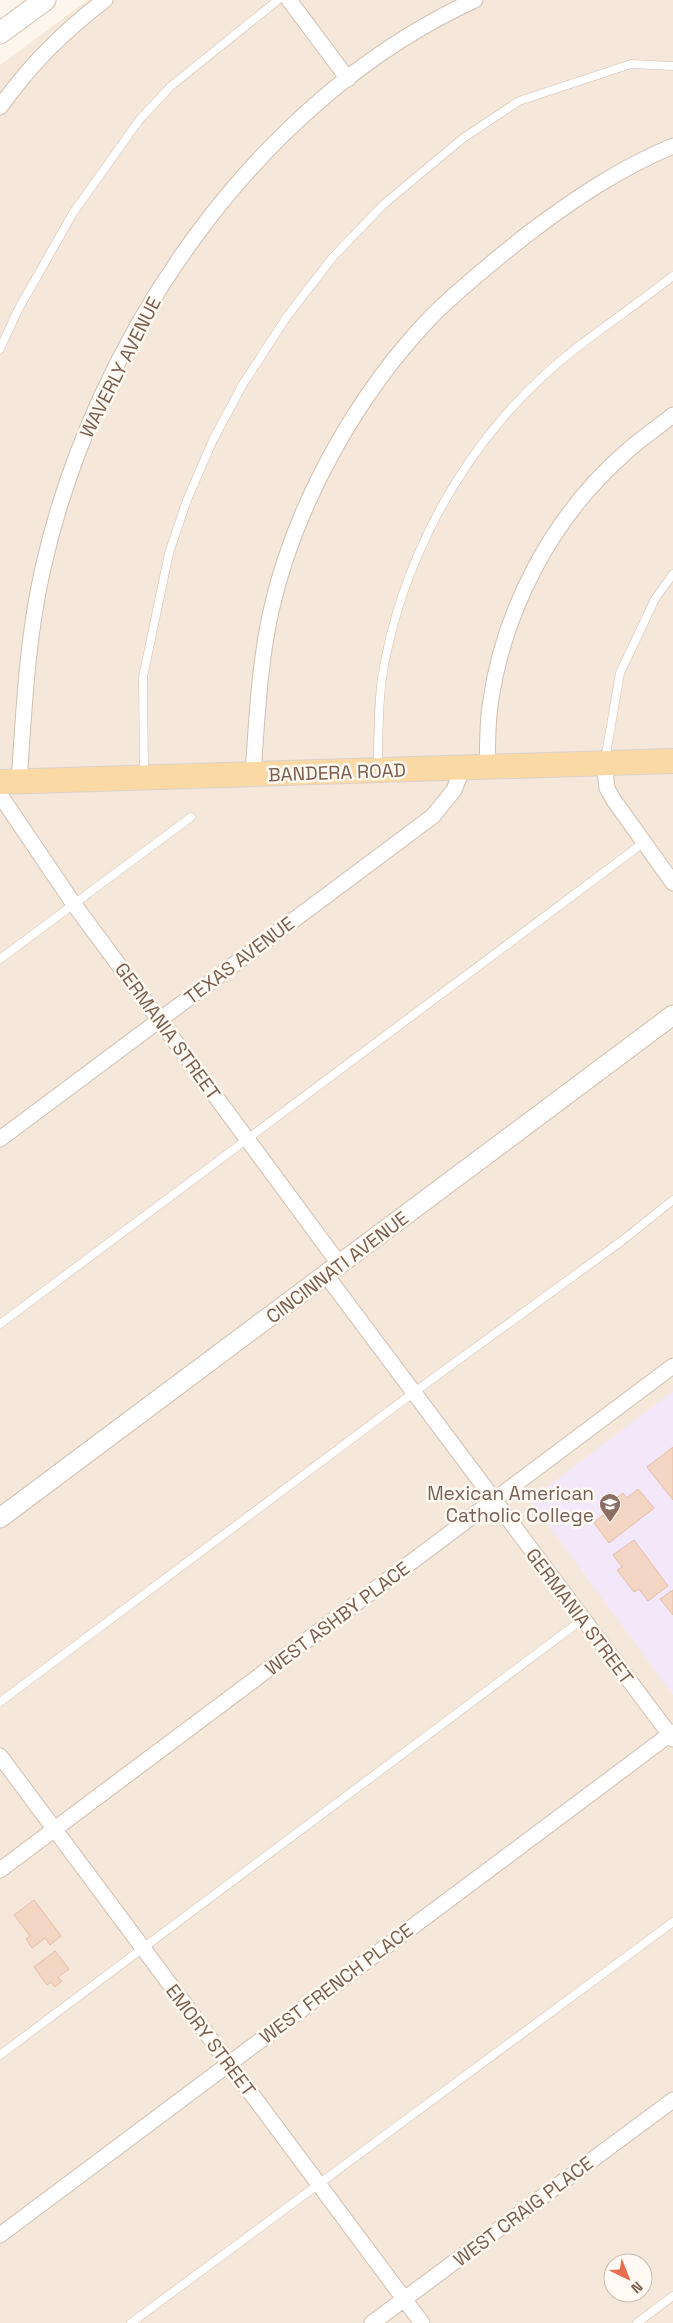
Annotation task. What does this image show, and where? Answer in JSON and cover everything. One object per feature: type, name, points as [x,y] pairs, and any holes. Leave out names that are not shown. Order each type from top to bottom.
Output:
[{"type":"main road","points":[[0,33],[45,0]]},
{"type":"main road","name":"BANDERA ROAD","points":[[6,787],[144,778],[673,761]]},
{"type":"street","points":[[0,107],[17,83],[51,47],[79,20],[105,0]]},
{"type":"street","points":[[289,0],[348,79]]},
{"type":"street","name":"WAVERLY AVENUE","points":[[6,787],[43,566],[68,478],[102,394],[144,314],[220,204],[255,162],[290,128],[348,79],[402,39],[438,17],[476,0]]},
{"type":"street","points":[[253,774],[259,676],[272,609],[291,544],[318,482],[350,422],[389,366],[433,315],[483,269],[574,199],[646,157],[673,146]]},
{"type":"street","points":[[487,767],[490,707],[499,660],[513,614],[526,583],[570,513],[596,481],[625,452],[673,415]]},
{"type":"street","points":[[604,763],[608,788],[613,799],[673,883]]},
{"type":"street","name":"TEXAS AVENUE","points":[[0,1139],[433,816],[454,790],[463,768]]},
{"type":"street","name":"GERMANIA STREET","points":[[6,787],[73,903],[247,1138],[413,1393],[582,1619],[672,1735]]},
{"type":"street","name":"CINCINNATI AVENUE","points":[[0,1518],[673,1015]]},
{"type":"street","name":"WEST ASHBY PLACE","points":[[0,1870],[673,1366]]},
{"type":"street","name":"WEST FRENCH PLACE","points":[[0,2236],[229,2063],[672,1735]]},
{"type":"street","name":"EMORY STREET","points":[[0,1756],[422,2323]]},
{"type":"street","name":"WEST CRAIG PLACE","points":[[372,2323],[673,2100]]},
{"type":"lane","points":[[0,349],[18,310],[73,213],[140,119],[171,86],[278,0]]},
{"type":"lane","points":[[144,778],[144,677],[169,553],[187,500],[213,440],[242,384],[288,315],[333,257],[384,204],[462,139],[519,101],[631,64],[673,66]]},
{"type":"lane","points":[[378,770],[378,725],[382,678],[393,628],[414,565],[432,525],[458,478],[506,415],[541,378],[593,333],[633,307],[673,276]]},
{"type":"lane","points":[[604,763],[620,673],[655,599],[673,574]]},
{"type":"lane","points":[[0,959],[191,817]]},
{"type":"lane","points":[[0,1324],[643,843]]},
{"type":"lane","points":[[0,1702],[413,1393],[623,1240],[673,1200]]},
{"type":"lane","points":[[0,2056],[582,1619]]},
{"type":"lane","points":[[131,2323],[673,1922]]},
{"type":"lane","points":[[637,2323],[673,2296]]},
{"type":"shaded area","points":[[88,0],[673,0],[673,2323],[0,2323],[0,65]]},
{"type":"shaded area","name":"Mexican American Catholic College","points":[[673,1391],[673,1695],[530,1500]]},
{"type":"building","points":[[673,1447],[673,1500],[647,1467]]},
{"type":"building","points":[[638,1489],[654,1508],[609,1543],[594,1523],[604,1514],[601,1510],[623,1493],[627,1498]]},
{"type":"building","points":[[634,1540],[668,1586],[648,1601],[639,1589],[634,1592],[617,1570],[622,1567],[613,1555]]},
{"type":"building","points":[[673,1590],[673,1615],[660,1599]]},
{"type":"building","points":[[34,1900],[61,1936],[50,1945],[45,1938],[32,1948],[26,1939],[30,1936],[14,1915]]},
{"type":"building","points":[[55,1951],[69,1969],[58,1977],[62,1981],[55,1987],[51,1982],[47,1985],[34,1967]]},
{"type":"place","name":"Mexican American Catholic College","points":[[610,1523]]}]
